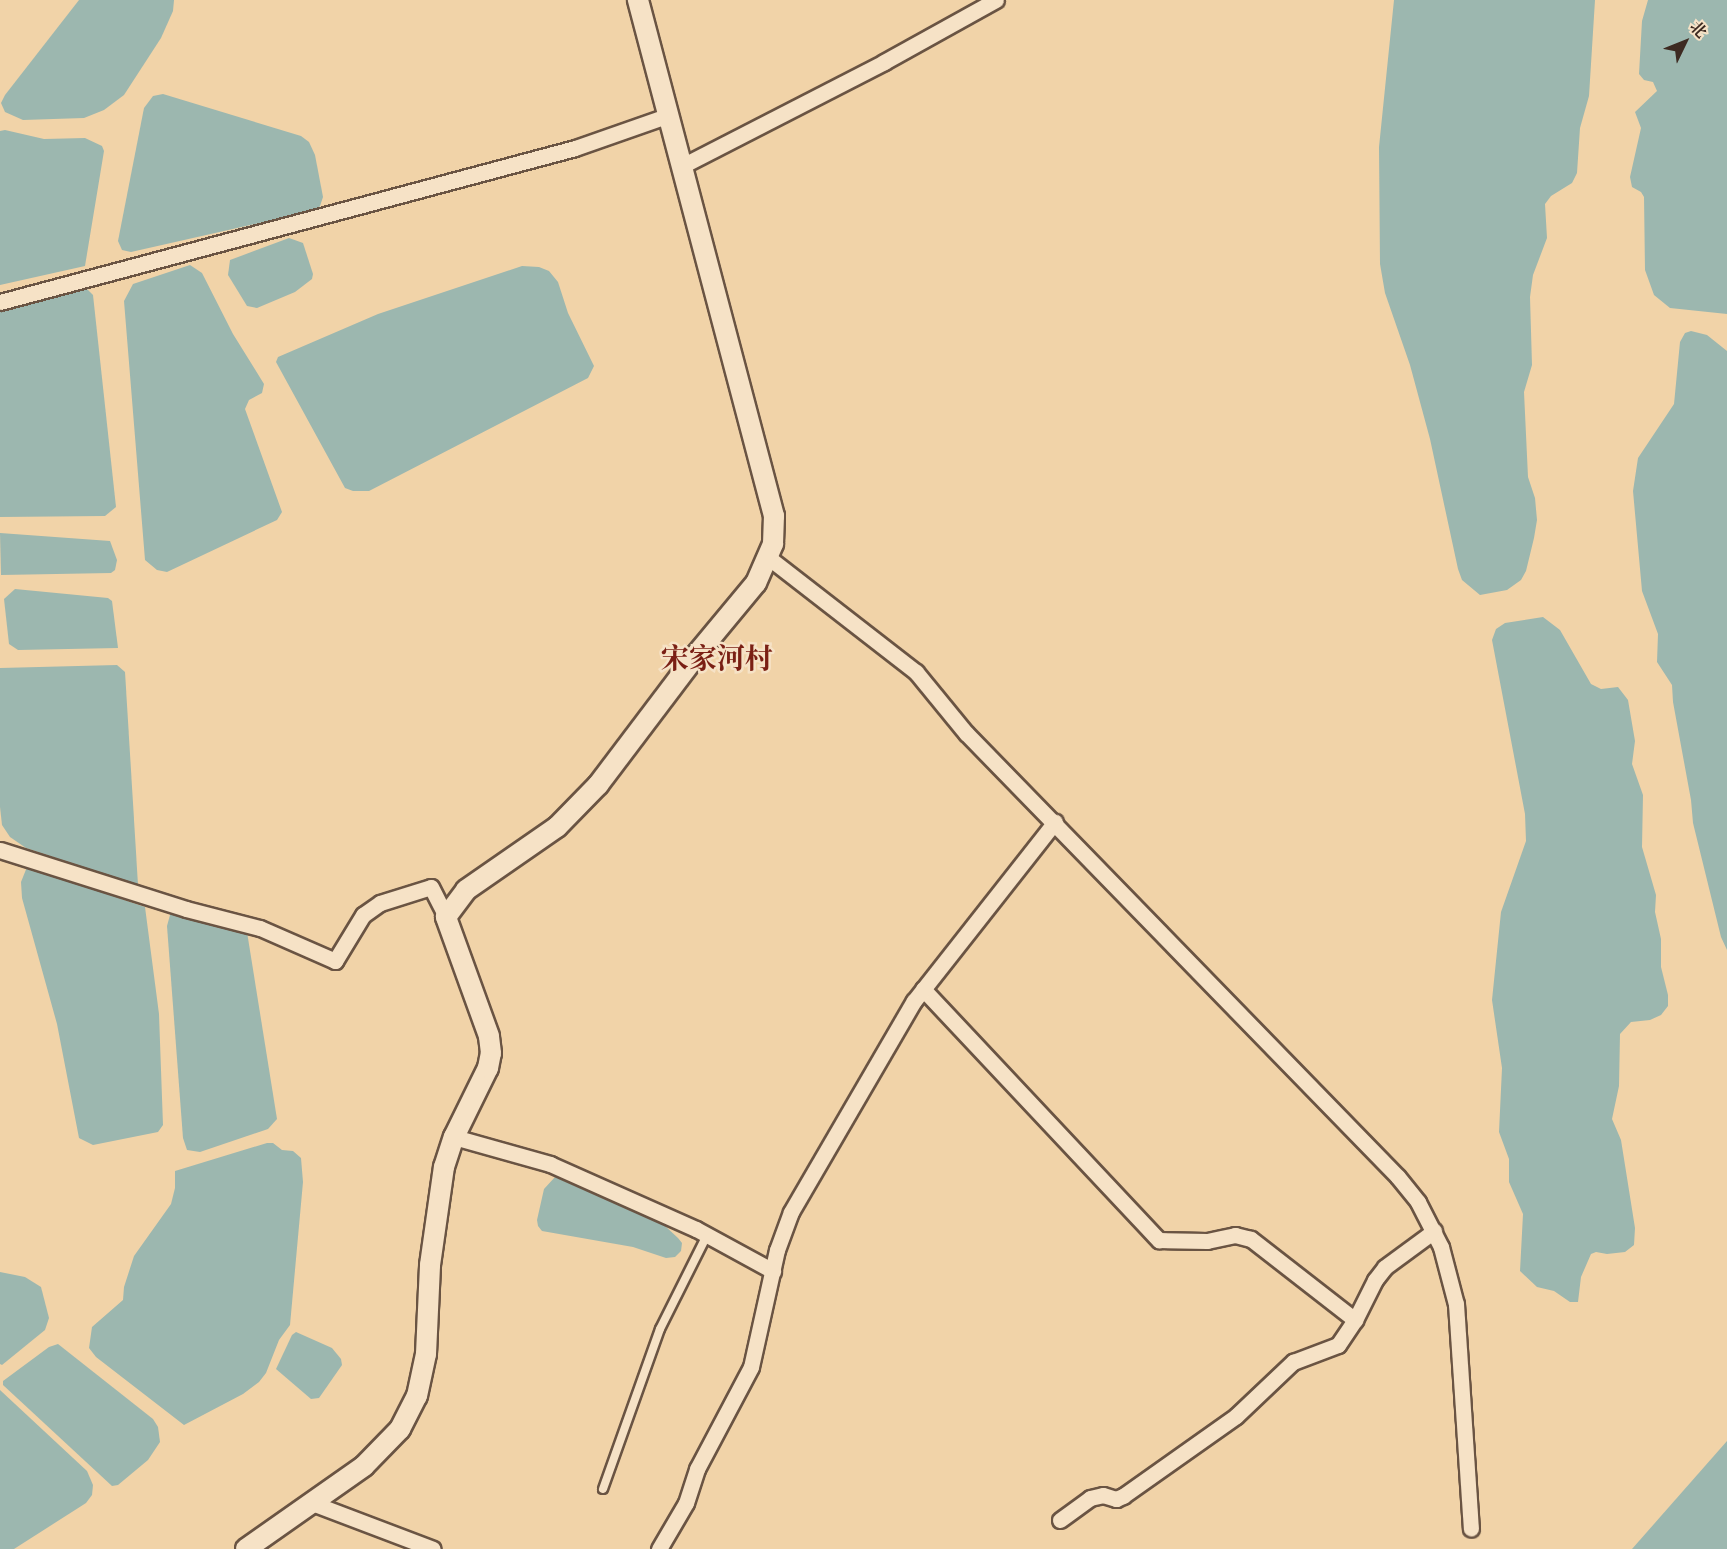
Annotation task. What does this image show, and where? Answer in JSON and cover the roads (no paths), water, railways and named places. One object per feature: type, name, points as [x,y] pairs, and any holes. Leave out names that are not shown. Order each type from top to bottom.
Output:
[{"type":"street","points":[[446,917],[466,890],[556,827],[598,785],[696,654],[747,596],[769,558],[774,516],[638,0]]},
{"type":"street","points":[[682,166],[884,62],[996,0]]},
{"type":"street","points":[[0,302],[575,148],[669,115]]},
{"type":"street","points":[[769,558],[916,672],[966,733],[1398,1177],[1418,1202],[1434,1231],[1446,1264],[1456,1304],[1471,1528]]},
{"type":"street","points":[[659,1549],[686,1503],[697,1469],[751,1367],[773,1271],[791,1212],[914,1001],[1055,822]]},
{"type":"street","points":[[0,850],[186,909],[260,928],[335,961],[363,915],[380,903],[431,887],[446,917],[491,1044],[488,1068],[454,1137],[444,1167],[435,1224],[426,1354],[412,1408],[400,1429],[378,1452],[312,1503],[246,1549]]},
{"type":"street","points":[[923,989],[1159,1240],[1207,1241],[1235,1235],[1251,1239],[1355,1320]]},
{"type":"street","points":[[454,1137],[550,1164],[707,1235],[773,1271]]},
{"type":"street","points":[[1060,1520],[1089,1498],[1103,1495],[1116,1499],[1123,1496],[1236,1416],[1293,1362],[1338,1345],[1385,1267],[1434,1231]]},
{"type":"street","points":[[312,1503],[432,1549]]},
{"type":"lane","points":[[603,1489],[660,1329],[707,1235]]},
{"type":"water","points":[[79,0],[174,0],[173,11],[161,38],[124,95],[104,110],[84,118],[23,120],[5,112],[1,103],[5,95]]},
{"type":"water","points":[[1394,0],[1595,0],[1589,96],[1580,128],[1577,173],[1572,183],[1551,196],[1545,204],[1547,238],[1533,275],[1530,297],[1532,365],[1524,392],[1528,477],[1535,498],[1537,520],[1534,538],[1526,571],[1521,580],[1507,590],[1480,595],[1462,580],[1458,569],[1430,439],[1410,365],[1385,293],[1380,264],[1379,147]]},
{"type":"water","points":[[1648,0],[1727,0],[1727,314],[1670,308],[1654,295],[1645,270],[1644,197],[1641,192],[1632,187],[1630,177],[1641,128],[1635,112],[1657,91],[1653,82],[1644,80],[1639,74],[1642,21]]},
{"type":"water","points":[[163,94],[301,136],[309,142],[315,155],[323,197],[320,206],[317,210],[131,252],[122,250],[118,241],[144,108],[153,96]]},
{"type":"water","points":[[5,130],[44,139],[85,138],[102,146],[104,151],[85,266],[0,285],[0,131]]},
{"type":"water","points":[[289,238],[303,243],[313,274],[312,279],[295,292],[257,308],[247,306],[228,275],[230,260]]},
{"type":"water","points":[[190,265],[202,273],[233,334],[264,384],[262,393],[249,400],[245,409],[282,512],[277,520],[167,572],[157,570],[145,560],[124,301],[133,284]]},
{"type":"water","points":[[522,266],[539,267],[549,271],[558,282],[568,313],[594,366],[588,378],[369,491],[353,491],[345,488],[276,362],[278,357],[378,314]]},
{"type":"water","points":[[86,288],[93,295],[116,507],[105,516],[0,517],[0,312]]},
{"type":"water","points":[[1691,331],[1707,335],[1727,351],[1727,950],[1721,937],[1693,823],[1672,685],[1657,662],[1658,634],[1642,591],[1633,491],[1638,458],[1674,404],[1680,342],[1685,333]]},
{"type":"water","points":[[0,533],[110,541],[117,560],[115,570],[111,573],[1,575]]},
{"type":"water","points":[[15,589],[108,598],[112,601],[118,648],[18,650],[9,644],[4,599]]},
{"type":"water","points":[[1543,617],[1560,630],[1591,684],[1601,689],[1618,687],[1628,700],[1635,741],[1632,764],[1643,795],[1642,847],[1656,895],[1655,912],[1661,939],[1661,967],[1668,995],[1668,1006],[1661,1015],[1650,1020],[1631,1022],[1620,1034],[1619,1086],[1612,1119],[1621,1140],[1635,1228],[1634,1245],[1625,1252],[1591,1254],[1581,1277],[1578,1302],[1570,1302],[1554,1291],[1537,1287],[1520,1271],[1523,1214],[1509,1182],[1509,1159],[1499,1132],[1502,1068],[1492,1000],[1501,912],[1526,841],[1525,814],[1492,640],[1496,629],[1505,623]]},
{"type":"water","points":[[117,665],[125,672],[138,885],[26,848],[10,837],[2,825],[0,807],[0,668]]},
{"type":"water","points":[[27,867],[145,907],[159,1014],[163,1125],[158,1132],[93,1145],[79,1138],[57,1024],[22,898],[21,882]]},
{"type":"water","points":[[175,913],[247,932],[277,1119],[268,1129],[200,1152],[187,1150],[183,1138],[167,926],[170,915]]},
{"type":"water","points":[[273,1143],[282,1150],[293,1151],[301,1158],[303,1182],[290,1325],[279,1340],[266,1373],[259,1382],[243,1394],[184,1425],[96,1357],[89,1348],[92,1327],[123,1300],[124,1287],[134,1256],[171,1204],[175,1188],[175,1171]]},
{"type":"water","points":[[555,1177],[664,1225],[682,1243],[681,1251],[675,1257],[666,1258],[633,1247],[542,1231],[537,1220],[544,1189]]},
{"type":"water","points":[[0,1272],[25,1277],[41,1287],[49,1318],[45,1330],[2,1365],[0,1364]]},
{"type":"water","points":[[296,1332],[332,1348],[341,1359],[342,1365],[319,1398],[311,1399],[276,1369],[292,1335]]},
{"type":"water","points":[[58,1344],[153,1419],[158,1427],[160,1442],[148,1460],[118,1485],[112,1486],[3,1385],[3,1381],[49,1347]]},
{"type":"water","points":[[0,1390],[87,1471],[93,1485],[92,1495],[86,1503],[14,1549],[0,1549]]},
{"type":"water","points":[[1727,1441],[1727,1549],[1632,1549]]},
{"type":"district","name":"宋家河村","points":[[717,660]]}]
